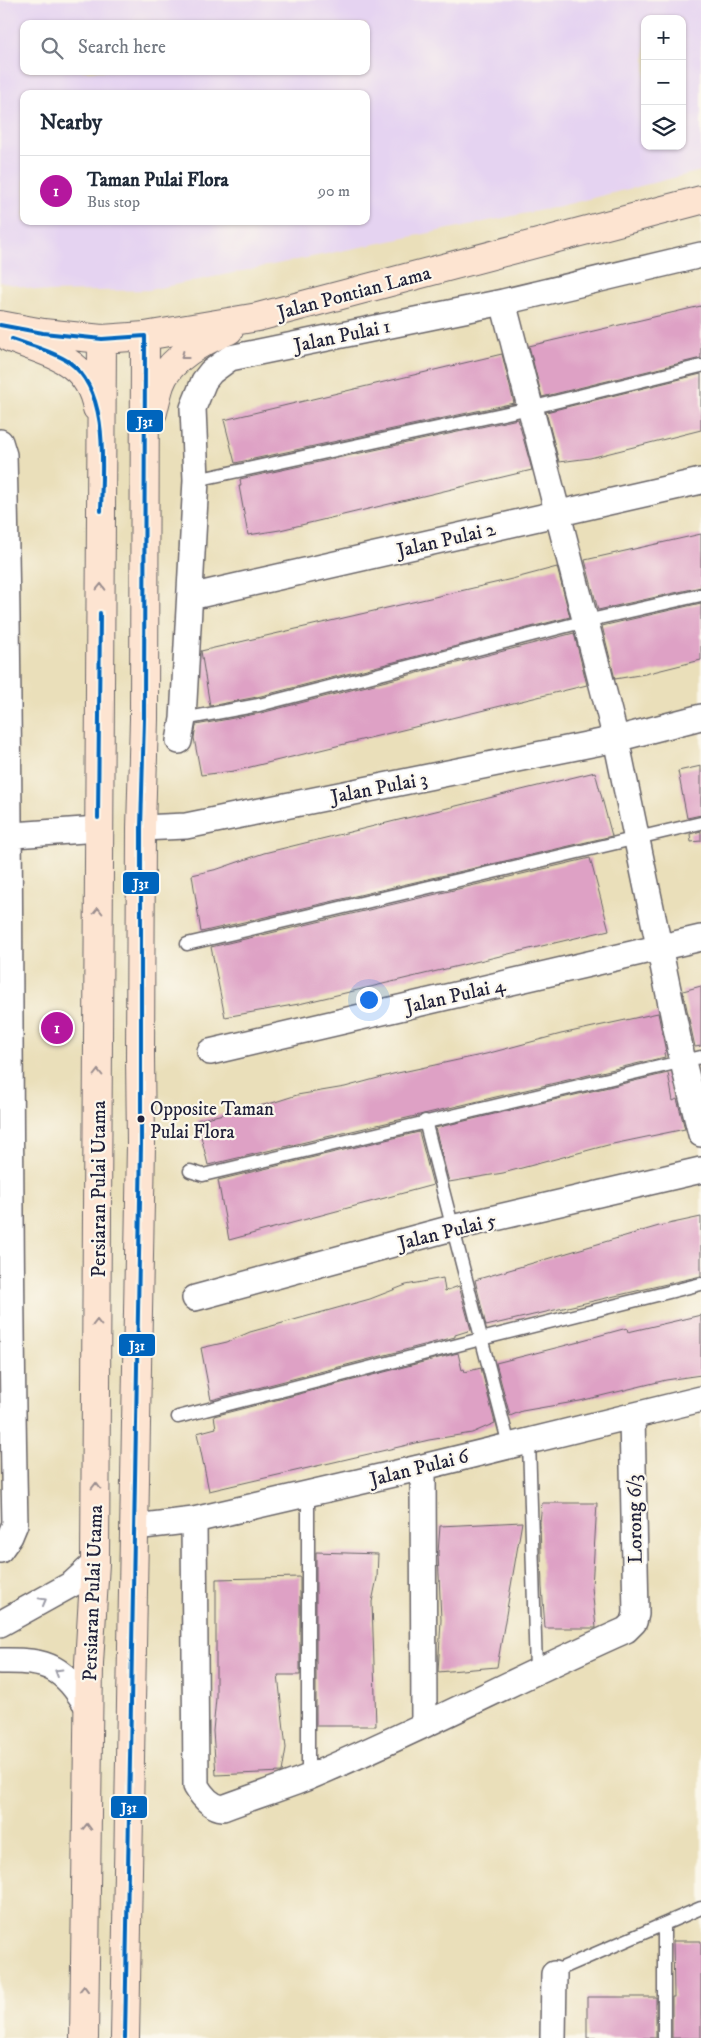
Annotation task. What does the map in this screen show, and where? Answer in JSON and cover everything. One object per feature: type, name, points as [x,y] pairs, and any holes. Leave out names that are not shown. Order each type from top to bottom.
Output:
[{"type":"main road","name":"Jalan Pontian Lama","points":[[0,325],[102,339],[145,336],[258,318],[701,200]]},
{"type":"main road","points":[[144,453],[160,384],[169,367],[207,339],[258,318]]},
{"type":"main road","points":[[0,334],[70,362],[82,373],[96,402],[102,437]]},
{"type":"main road","name":"Persiaran Pulai Utama","points":[[125,2038],[141,1144],[145,336]]},
{"type":"main road","name":"Persiaran Pulai Utama","points":[[84,2038],[88,1663],[96,1562],[98,828],[102,339]]},
{"type":"main road","points":[[98,828],[142,828]]},
{"type":"street","name":"Jalan Pulai 1","points":[[181,730],[196,480],[193,408],[204,381],[211,372],[230,358],[503,302],[701,255]]},
{"type":"street","points":[[503,302],[616,739],[659,948],[692,1060],[701,1134]]},
{"type":"street","points":[[0,442],[4,455],[5,1317],[15,1524],[10,1536],[0,1550]]},
{"type":"street","name":"Jalan Pulai 2","points":[[190,597],[701,481]]},
{"type":"street","name":"Jalan Pulai 3","points":[[142,828],[186,826],[616,739],[701,717]]},
{"type":"street","points":[[4,836],[98,828]]},
{"type":"street","name":"Jalan Pulai 4","points":[[210,1052],[701,938]]},
{"type":"street","name":"Jalan Pulai 5","points":[[195,1298],[452,1228],[701,1170]]},
{"type":"street","name":"Jalan Pulai 6","points":[[135,1527],[194,1520],[423,1467],[701,1399]]},
{"type":"street","name":"Lorong 6/3","points":[[536,1670],[626,1630],[634,1622],[636,1614],[632,1416]]},
{"type":"street","points":[[423,1467],[424,1725]]},
{"type":"street","points":[[194,1520],[196,1786],[205,1798],[217,1807],[224,1808],[308,1777],[424,1725],[536,1670]]},
{"type":"street","points":[[0,1624],[72,1584],[96,1562]]},
{"type":"street","points":[[0,1661],[39,1662],[60,1672],[77,1690],[89,1709]]},
{"type":"street","points":[[553,2038],[554,1974]]},
{"type":"lane","points":[[196,480],[530,408],[701,366]]},
{"type":"lane","points":[[181,730],[259,705],[586,621],[701,594]]},
{"type":"lane","points":[[187,944],[701,823]]},
{"type":"lane","points":[[190,1171],[203,1175],[426,1121],[692,1060]]},
{"type":"lane","points":[[426,1121],[481,1339],[519,1443],[536,1670]]},
{"type":"lane","points":[[178,1417],[701,1284]]},
{"type":"lane","points":[[308,1494],[308,1777]]},
{"type":"lane","points":[[554,1974],[568,1966],[701,1908]]},
{"type":"lane","points":[[664,1925],[664,2038]]},
{"type":"shaded area","points":[[0,0],[701,0],[701,171],[552,208],[149,290],[47,292],[0,282]]},
{"type":"building","points":[[701,306],[701,358],[542,397],[529,346]]},
{"type":"building","points":[[502,354],[514,403],[235,463],[224,420]]},
{"type":"building","points":[[701,374],[701,430],[590,458],[559,462],[546,412]]},
{"type":"building","points":[[518,419],[532,470],[280,530],[248,535],[239,486],[241,486],[240,479]]},
{"type":"building","points":[[701,534],[701,587],[598,610],[585,560]]},
{"type":"building","points":[[557,567],[570,617],[257,697],[210,706],[201,651]]},
{"type":"building","points":[[701,603],[701,660],[645,674],[615,679],[602,626]]},
{"type":"building","points":[[574,633],[587,685],[234,771],[201,775],[194,738],[196,725],[261,713]]},
{"type":"building","points":[[701,766],[701,815],[687,818],[678,771]]},
{"type":"building","points":[[595,772],[612,836],[201,932],[192,875],[218,869],[264,853]]},
{"type":"building","points":[[701,831],[701,841],[691,842],[690,834]]},
{"type":"building","points":[[590,858],[609,930],[299,1004],[225,1017],[211,947]]},
{"type":"building","points":[[701,986],[701,1046],[695,1047],[683,991]]},
{"type":"building","points":[[658,1013],[666,1052],[664,1053],[665,1057],[208,1165],[197,1120],[272,1103],[297,1095],[345,1087],[393,1074],[486,1054],[561,1034]]},
{"type":"building","points":[[668,1073],[673,1101],[677,1099],[685,1129],[608,1145],[503,1173],[449,1182],[435,1128]]},
{"type":"building","points":[[419,1132],[433,1185],[229,1240],[218,1180]]},
{"type":"building","points":[[701,1217],[701,1276],[486,1326],[475,1280],[659,1226]]},
{"type":"building","points":[[443,1278],[445,1291],[459,1286],[471,1330],[455,1335],[455,1337],[211,1400],[201,1348],[227,1342],[250,1332],[370,1299],[406,1285]]},
{"type":"building","points":[[701,1315],[701,1375],[666,1380],[580,1401],[522,1411],[510,1416],[496,1363],[627,1328],[628,1332]]},
{"type":"building","points":[[458,1353],[462,1370],[464,1369],[465,1372],[481,1368],[495,1423],[472,1433],[429,1440],[209,1491],[197,1433],[216,1428],[214,1416]]},
{"type":"building","points":[[542,1503],[597,1503],[592,1587],[596,1628],[545,1628],[540,1522]]},
{"type":"building","points":[[522,1522],[497,1667],[438,1672],[441,1620],[438,1553],[440,1526]]},
{"type":"building","points":[[316,1552],[378,1554],[377,1578],[372,1602],[376,1726],[316,1726]]},
{"type":"building","points":[[300,1577],[300,1675],[278,1675],[286,1748],[282,1772],[216,1775],[213,1731],[216,1698],[216,1579]]},
{"type":"building","points":[[673,1941],[701,1941],[701,2038],[672,2038],[672,1997],[674,1997]]},
{"type":"building","points":[[587,1997],[656,1997],[656,2038],[587,2038]]},
{"type":"transit line","name":"J31","points":[[0,325],[43,333],[102,339],[145,336],[144,719],[141,828],[141,1144],[125,2038]]},
{"type":"transit line","name":"J31","points":[[12,339],[63,358],[82,375],[91,391],[101,431],[101,511]]},
{"type":"transit line","name":"J31","points":[[98,818],[100,613]]},
{"type":"place","name":"Taman Pulai Flora","points":[[57,1028]]},
{"type":"place","name":"Opposite Taman Pulai Flora","points":[[141,1119]]}]
